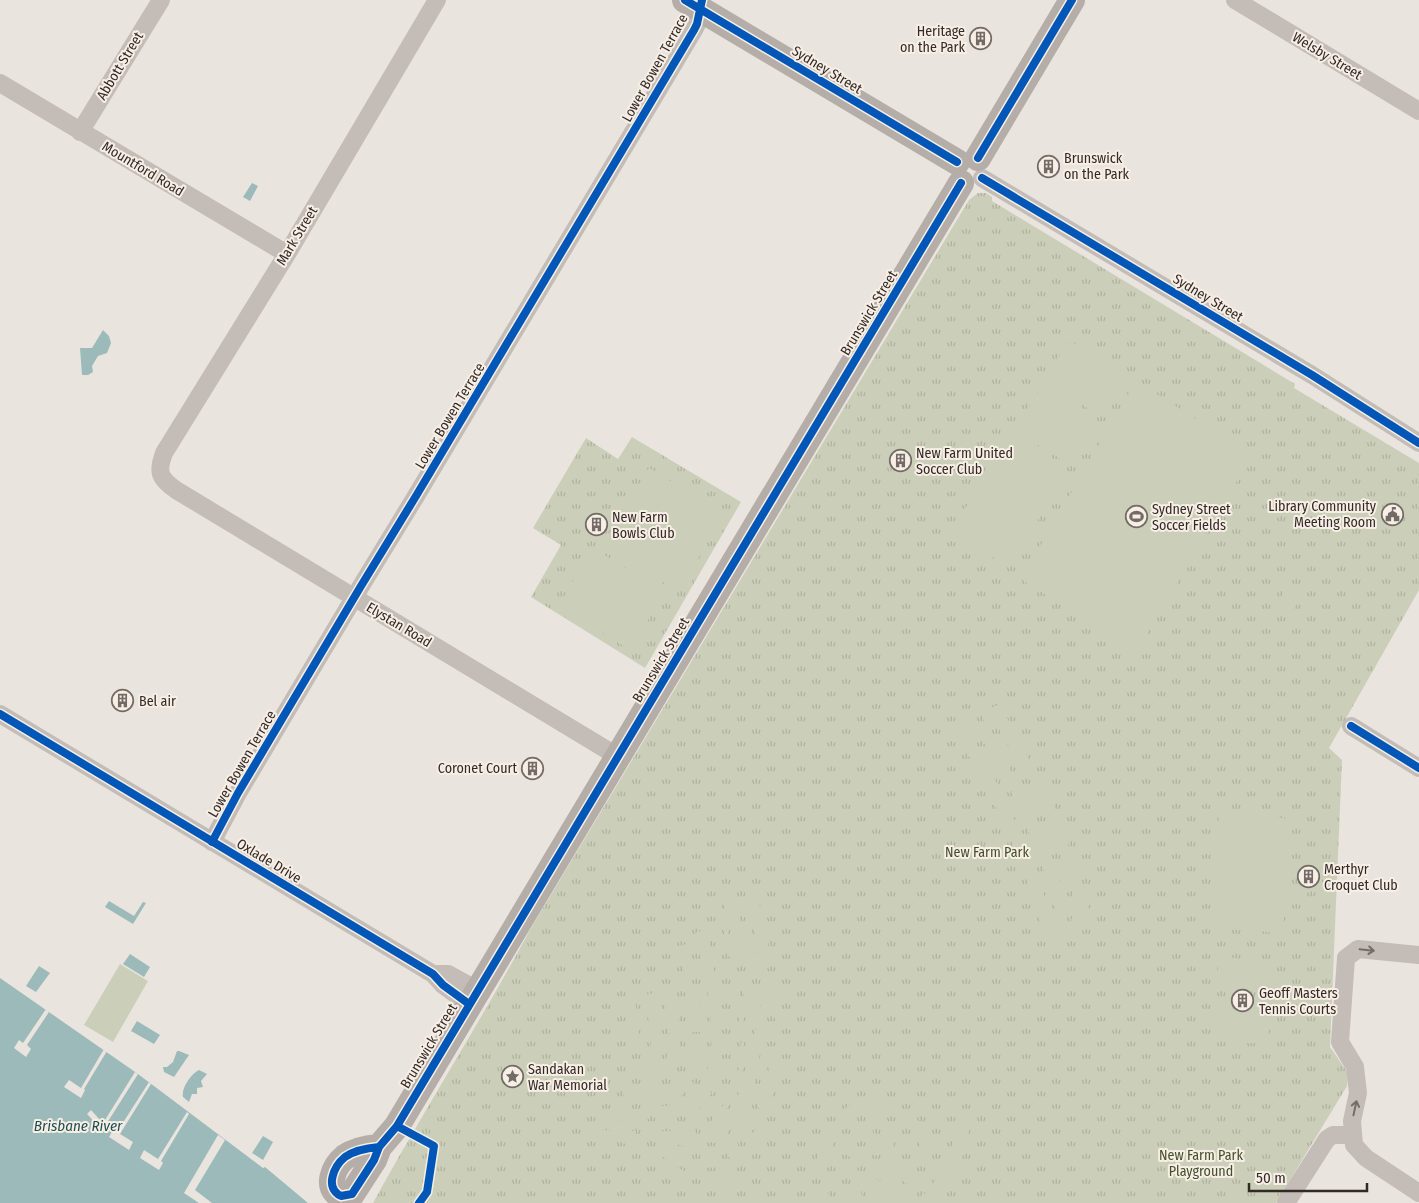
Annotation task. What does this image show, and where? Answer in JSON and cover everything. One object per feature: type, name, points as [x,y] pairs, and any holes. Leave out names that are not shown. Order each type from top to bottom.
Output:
[{"type":"main road","name":"Brunswick Street","points":[[379,1147],[396,1126],[1072,0]]},
{"type":"main road","name":"Sydney Street","points":[[696,3],[969,170]]},
{"type":"street","name":"Abbott Street","points":[[80,132],[160,0]]},
{"type":"street","name":"Mark Street","points":[[160,473],[160,463],[164,452],[287,254],[437,0]]},
{"type":"street","name":"Welsby Street","points":[[1235,0],[1419,111]]},
{"type":"street","name":"Lower Bowen Terrace","points":[[212,842],[238,793],[697,24],[696,3]]},
{"type":"street","name":"Mountford Road","points":[[1,85],[287,254]]},
{"type":"street","name":"Sydney Street","points":[[969,170],[1312,375],[1419,443]]},
{"type":"street","name":"Elystan Road","points":[[160,473],[166,483],[176,490],[617,756]]},
{"type":"street","name":"Oxlade Drive","points":[[0,714],[433,974],[443,985],[473,997]]},
{"type":"street","points":[[1351,726],[1419,768]]},
{"type":"street","points":[[1419,955],[1358,949],[1346,958],[1340,1042],[1355,1067],[1358,1093],[1352,1121],[1354,1145],[1366,1158],[1419,1193]]},
{"type":"street","points":[[1286,1203],[1327,1139],[1333,1136],[1352,1135]]},
{"type":"green space","name":"New Farm Park","points":[[978,193],[986,193],[992,197],[992,201],[1295,384],[1294,388],[1419,463],[1419,590],[1329,748],[1342,760],[1330,1047],[1348,1073],[1347,1086],[1276,1203],[373,1203],[531,928],[969,200]]},
{"type":"green space","points":[[998,214],[1006,219],[998,227],[989,231],[987,221],[995,218]]},
{"type":"green space","points":[[1069,340],[1126,376],[1102,417],[1044,381]]},
{"type":"green space","name":"Sydney Street Soccer Fields","points":[[1136,381],[1252,455],[1136,653],[1021,579]]},
{"type":"green space","points":[[1040,389],[1097,425],[1072,466],[1014,430]]},
{"type":"green space","points":[[1009,436],[1066,473],[1009,568],[952,530]]},
{"type":"green space","points":[[632,437],[741,502],[645,668],[531,597],[561,545],[533,528],[586,438],[618,459]]},
{"type":"green space","points":[[649,468],[724,514],[679,592],[602,545]]},
{"type":"green space","points":[[592,547],[664,593],[630,650],[559,605]]},
{"type":"green space","points":[[1288,587],[1302,596],[1290,615],[1276,605]]},
{"type":"green space","points":[[1000,704],[1034,769],[1024,775],[994,719],[985,723],[981,712]]},
{"type":"green space","points":[[971,722],[975,734],[971,736],[999,787],[988,793],[955,729]]},
{"type":"green space","points":[[991,732],[1015,779],[1005,784],[981,737]]},
{"type":"green space","points":[[1041,779],[1069,845],[1058,849],[1046,816],[1030,783]]},
{"type":"green space","points":[[1021,787],[1037,819],[1050,854],[1039,857],[1011,792]]},
{"type":"green space","points":[[1002,794],[1018,827],[1031,861],[1020,865],[1008,832],[992,799]]},
{"type":"green space","points":[[1219,813],[1291,819],[1283,933],[1212,928]]},
{"type":"green space","points":[[1074,853],[1094,927],[1074,933],[1071,919],[1079,916],[1062,857]]},
{"type":"green space","points":[[1054,861],[1069,910],[1057,913],[1042,864]]},
{"type":"green space","points":[[1035,869],[1054,923],[1063,922],[1067,934],[1045,938],[1024,872]]},
{"type":"green space","points":[[756,889],[770,953],[758,946],[745,893]]},
{"type":"green space","points":[[735,897],[747,948],[738,961],[723,900]]},
{"type":"green space","points":[[720,901],[734,961],[731,963],[717,902]]},
{"type":"green space","points":[[707,930],[714,971],[704,974],[696,932]]},
{"type":"green space","points":[[688,944],[695,976],[685,978],[678,946]]},
{"type":"green space","points":[[757,954],[765,957],[768,965],[765,973],[757,976],[749,973],[746,965],[749,957]]},
{"type":"green space","points":[[1219,957],[1275,961],[1272,992],[1216,989]]},
{"type":"green space","points":[[120,964],[148,981],[113,1042],[84,1025]]},
{"type":"green space","points":[[774,974],[778,1022],[773,1016],[766,1014],[763,982],[770,980]]},
{"type":"green space","points":[[742,978],[751,984],[757,984],[761,1015],[752,1016],[747,1024]]},
{"type":"green space","points":[[738,979],[744,1025],[740,1025],[735,980]]},
{"type":"green space","points":[[717,983],[722,1030],[712,1030],[707,984]]},
{"type":"green space","points":[[698,986],[703,1032],[689,1032],[685,989]]},
{"type":"green space","points":[[676,990],[680,1033],[668,1033],[664,992]]},
{"type":"green space","points":[[657,992],[661,1032],[650,1032],[645,995]]},
{"type":"green space","points":[[635,997],[639,1034],[628,1034],[624,998]]},
{"type":"green space","points":[[1215,1011],[1270,1014],[1268,1044],[1213,1041]]},
{"type":"green space","points":[[760,1024],[768,1024],[773,1029],[771,1040],[760,1042],[755,1037],[755,1029]]},
{"type":"green space","points":[[651,1038],[661,1038],[662,1050],[659,1060],[648,1055],[651,1049]]},
{"type":"green space","points":[[691,1039],[702,1039],[703,1057],[697,1075],[686,1069],[691,1056]]},
{"type":"green space","points":[[667,1040],[679,1040],[681,1053],[677,1065],[666,1060]]},
{"type":"green space","points":[[711,1040],[722,1040],[721,1063],[714,1086],[704,1080],[712,1056]]},
{"type":"green space","points":[[741,1042],[744,1043],[744,1057],[736,1092],[724,1112],[706,1132],[705,1128],[722,1108],[733,1089],[739,1068]]},
{"type":"green space","points":[[748,1043],[760,1050],[758,1073],[748,1101],[743,1099],[736,1101],[745,1072]]},
{"type":"green space","points":[[781,1043],[780,1068],[766,1116],[761,1113],[758,1106],[767,1081],[771,1050]]},
{"type":"green space","points":[[653,1063],[675,1072],[668,1078],[641,1080],[639,1068]]},
{"type":"green space","points":[[684,1076],[694,1083],[680,1097],[656,1101],[623,1102],[624,1088],[678,1084]]},
{"type":"green space","points":[[701,1087],[712,1093],[696,1112],[655,1119],[654,1107],[685,1101]]},
{"type":"green space","points":[[871,1098],[886,1099],[902,1105],[898,1113],[874,1110],[863,1112],[851,1118],[844,1110],[853,1103]]},
{"type":"green space","points":[[650,1108],[650,1119],[613,1122],[615,1111]]},
{"type":"green space","points":[[744,1109],[750,1112],[753,1118],[750,1124],[744,1127],[738,1124],[735,1118],[738,1112]]},
{"type":"green space","points":[[728,1114],[732,1127],[719,1144],[708,1143],[707,1137]]},
{"type":"green space","points":[[913,1114],[928,1133],[933,1162],[923,1164],[918,1137],[905,1119]]},
{"type":"green space","points":[[868,1119],[881,1152],[876,1156],[855,1127]]},
{"type":"green space","points":[[881,1120],[888,1121],[895,1126],[893,1151],[885,1150]]},
{"type":"green space","points":[[833,1121],[841,1129],[831,1151],[825,1176],[814,1176],[820,1145]]},
{"type":"green space","points":[[958,1124],[970,1127],[960,1166],[940,1197],[929,1190],[948,1160]]},
{"type":"green space","points":[[758,1125],[764,1127],[751,1153],[745,1135],[751,1135]]},
{"type":"green space","points":[[595,1130],[636,1131],[632,1147]]},
{"type":"green space","points":[[695,1130],[697,1135],[645,1135],[645,1132]]},
{"type":"green space","points":[[735,1136],[743,1159],[728,1157],[725,1149]]},
{"type":"green space","points":[[645,1137],[698,1138],[699,1144],[695,1149]]},
{"type":"green space","points":[[847,1137],[871,1159],[866,1165],[841,1152]]},
{"type":"green space","points":[[642,1147],[692,1159],[696,1169],[692,1171]]},
{"type":"green space","points":[[709,1150],[715,1153],[718,1159],[715,1165],[709,1168],[703,1165],[700,1159],[703,1153]]},
{"type":"green space","points":[[641,1151],[691,1174],[688,1177],[640,1155]]},
{"type":"green space","points":[[892,1160],[908,1168],[912,1176],[910,1185],[877,1168],[881,1164]]},
{"type":"green space","points":[[837,1163],[862,1172],[861,1179],[835,1176]]},
{"type":"green space","points":[[725,1168],[741,1172],[728,1192],[718,1176]]},
{"type":"green space","points":[[701,1174],[712,1177],[718,1188],[696,1178]]},
{"type":"green space","points":[[872,1177],[906,1194],[900,1197],[887,1198],[876,1194],[872,1189]]},
{"type":"green space","points":[[836,1185],[860,1185],[863,1203],[846,1200]]},
{"type":"green space","points":[[824,1186],[835,1203],[818,1203],[813,1187]]},
{"type":"green space","points":[[924,1193],[934,1203],[914,1203]]},
{"type":"water","points":[[252,183],[258,186],[250,201],[243,197]]},
{"type":"water","points":[[103,330],[109,336],[111,343],[107,353],[98,356],[92,366],[93,372],[88,375],[82,375],[80,348],[92,348]]},
{"type":"water","points":[[109,901],[134,916],[143,902],[146,903],[133,924],[105,907]]},
{"type":"water","points":[[130,954],[150,967],[144,977],[123,964]]},
{"type":"water","points":[[39,966],[50,973],[36,992],[26,986]]},
{"type":"water","name":"Brisbane River","points":[[0,978],[138,1074],[263,1168],[265,1167],[308,1203],[0,1203]]},
{"type":"water","points":[[137,1021],[160,1035],[154,1044],[131,1031]]},
{"type":"water","points":[[177,1051],[189,1055],[174,1077],[164,1072],[163,1067],[167,1067],[173,1062]]},
{"type":"water","points":[[199,1070],[207,1074],[201,1081],[203,1087],[197,1088],[197,1094],[192,1094],[189,1102],[183,1097],[185,1086],[190,1078]]},
{"type":"water","points":[[263,1136],[273,1142],[263,1160],[252,1153]]},
{"type":"pier","points":[[46,1009],[49,1012],[27,1045],[31,1049],[26,1057],[14,1048],[19,1040],[23,1043]]},
{"type":"pier","points":[[104,1049],[107,1051],[84,1089],[81,1098],[64,1087],[69,1080],[81,1088]]},
{"type":"pier","points":[[135,1072],[138,1074],[107,1123],[109,1125],[103,1131],[87,1114],[91,1110],[100,1120],[105,1120]]},
{"type":"pier","points":[[149,1082],[151,1084],[120,1134],[133,1142],[129,1150],[109,1137],[113,1130],[117,1132]]},
{"type":"pier","points":[[187,1112],[189,1114],[161,1161],[163,1163],[159,1170],[140,1158],[144,1150],[158,1159]]},
{"type":"pier","points":[[218,1135],[225,1140],[195,1190],[212,1203],[199,1203],[184,1193]]},
{"type":"cycle path","points":[[685,0],[957,162]]},
{"type":"cycle path","points":[[212,842],[238,793],[694,30],[702,0]]},
{"type":"cycle path","points":[[978,158],[1072,0]]},
{"type":"cycle path","points":[[982,178],[1312,375],[1419,443]]},
{"type":"cycle path","points":[[379,1147],[357,1151],[341,1161],[332,1177],[333,1188],[336,1192],[341,1196],[352,1194],[374,1160],[379,1147],[397,1126],[961,183]]},
{"type":"cycle path","points":[[0,714],[433,974],[443,985],[469,1004]]},
{"type":"cycle path","points":[[1351,726],[1419,768]]},
{"type":"cycle path","points":[[397,1126],[434,1146],[427,1192],[419,1203]]},
{"type":"place","name":"Heritage on the Park","points":[[981,39]]},
{"type":"place","name":"Brunswick on the Park","points":[[1048,166]]},
{"type":"place","name":"New Farm United Soccer Club","points":[[900,461]]},
{"type":"place","name":"Library Community Meeting Room","points":[[1392,514]]},
{"type":"place","name":"Sydney Street Soccer Fields","points":[[1136,517]]},
{"type":"place","name":"New Farm Bowls Club","points":[[596,525]]},
{"type":"place","name":"Bel air","points":[[123,701]]},
{"type":"place","name":"Coronet Court","points":[[533,768]]},
{"type":"place","name":"Merthyr Croquet Club","points":[[1308,877]]},
{"type":"place","name":"Geoff Masters Tennis Courts","points":[[1243,1001]]},
{"type":"place","name":"Sandakan War Memorial","points":[[512,1077]]},
{"type":"park label","name":"New Farm Park Playground","points":[[1201,1164]]}]
